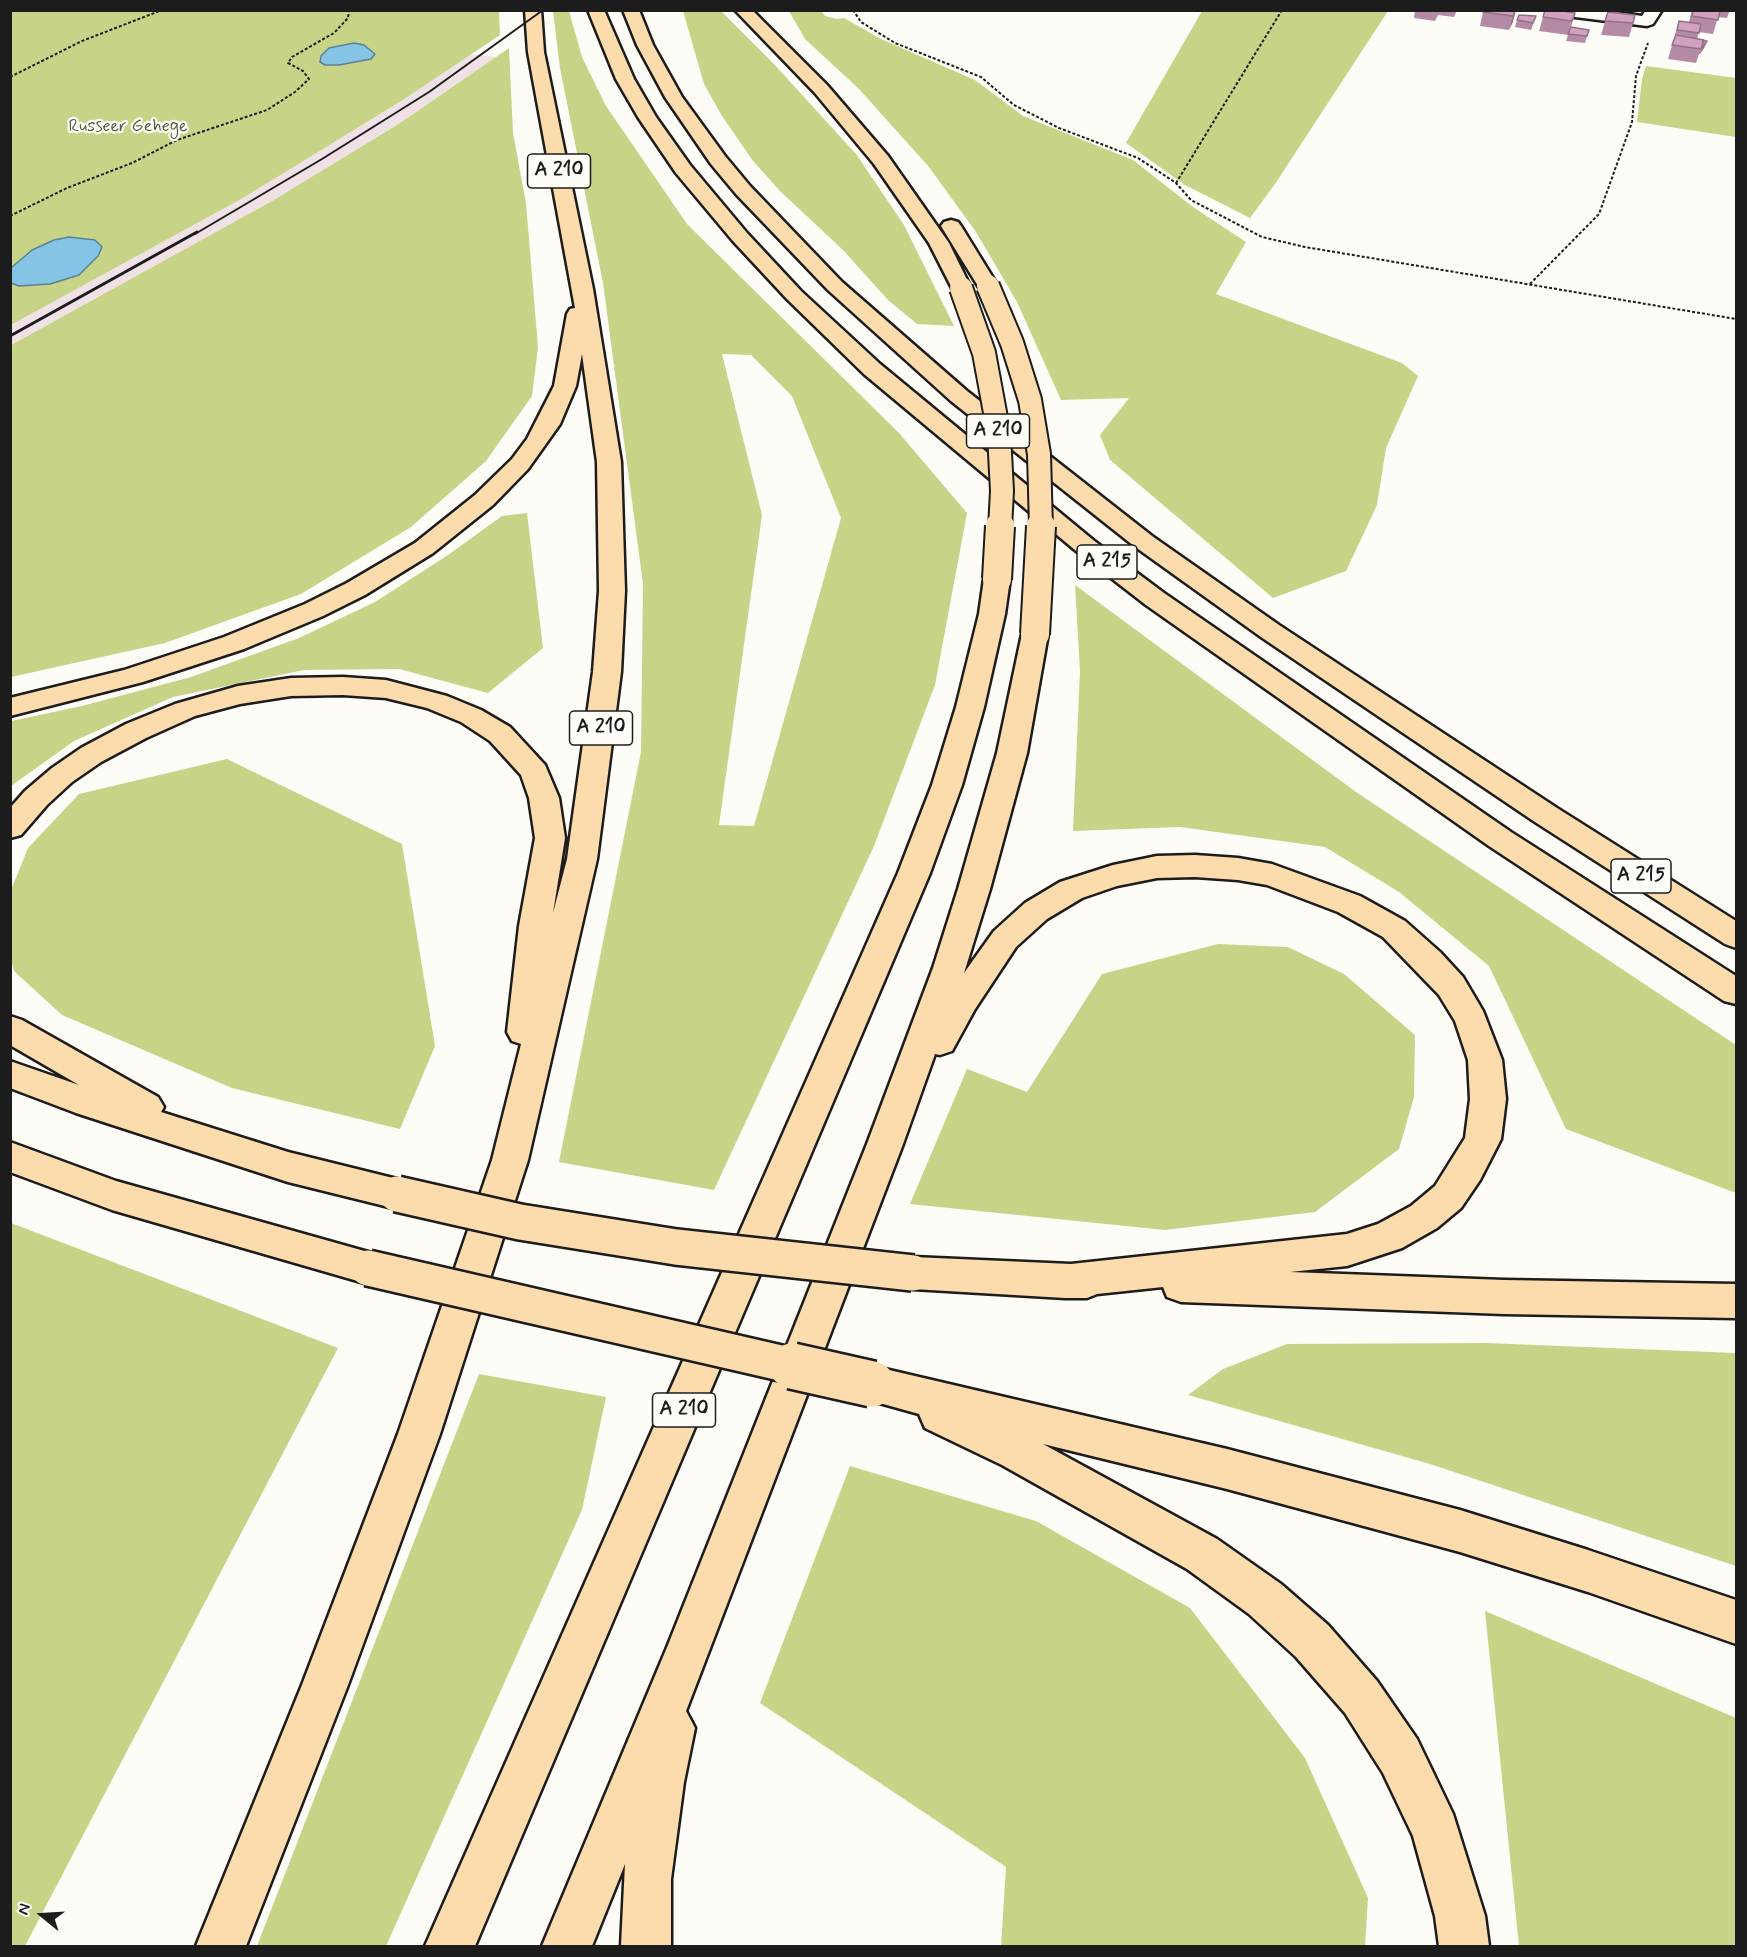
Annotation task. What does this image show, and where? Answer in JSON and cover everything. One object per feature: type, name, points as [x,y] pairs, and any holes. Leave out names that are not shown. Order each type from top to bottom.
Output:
[{"type":"highway","name":"A 210","points":[[221,1947],[325,1685],[419,1434],[510,1160],[582,859],[608,672],[612,591],[609,462],[583,289],[536,52],[533,10]]},
{"type":"highway","name":"A 215","points":[[596,10],[625,79],[647,117],[683,169],[794,295],[872,369],[1084,545],[1174,612],[1500,839],[1737,992]]},
{"type":"highway","name":"A 215","points":[[631,10],[645,45],[674,97],[742,190],[835,286],[959,396],[1143,541],[1270,631],[1537,809],[1737,936]]},
{"type":"highway","name":"A 210","points":[[450,1947],[914,873],[946,785],[970,707],[992,614],[997,579],[1002,491],[999,434],[984,353],[961,288],[939,243],[881,160],[821,89],[743,10]]},
{"type":"highway","points":[[881,160],[930,196]]},
{"type":"highway","points":[[567,1947],[689,1647],[885,1144],[949,968],[1012,753],[1035,634],[1042,515],[1039,454],[1030,400],[1012,343],[988,286],[942,212]]},
{"type":"highway","points":[[10,707],[133,676],[234,643],[346,594],[424,548],[506,480],[548,424],[565,386],[583,289]]},
{"type":"highway","points":[[10,828],[54,782],[92,755],[136,731],[185,710],[238,695],[291,687],[343,686],[386,689],[437,702],[471,716],[500,734],[535,772],[544,798],[550,838],[536,926],[510,1160]]},
{"type":"highway","points":[[885,1144],[962,1001],[1005,939],[1036,911],[1071,890],[1113,876],[1157,867],[1196,866],[1238,869],[1272,875],[1349,904],[1394,929],[1451,986],[1471,1020],[1485,1060],[1488,1099],[1482,1139],[1467,1169],[1448,1197],[1424,1217],[1389,1237],[1347,1250],[1065,1281]]},
{"type":"highway","points":[[10,1029],[200,1138]]},
{"type":"highway","points":[[10,1074],[88,1103],[288,1167],[520,1222],[676,1247],[912,1273],[1065,1281],[1492,1296],[1737,1301]]},
{"type":"highway","points":[[10,1157],[112,1195],[368,1268],[872,1384],[1227,1469],[1460,1531],[1588,1571],[1737,1622]]},
{"type":"highway","points":[[872,1384],[1017,1451],[1202,1554],[1265,1599],[1312,1641],[1360,1697],[1400,1756],[1436,1831],[1460,1916],[1464,1947]]},
{"type":"highway","points":[[646,1947],[647,1879],[656,1814],[689,1647]]},
{"type":"street","points":[[1559,10],[1650,16]]},
{"type":"path","points":[[10,77],[82,41],[162,10]]},
{"type":"path","points":[[10,216],[67,188],[132,162],[177,140],[267,110],[295,92],[309,79],[303,71],[288,63],[292,57],[334,33],[348,18],[349,10]]},
{"type":"path","points":[[853,10],[861,22],[895,43],[981,77],[1014,105],[1059,128],[1138,158],[1176,183],[1191,200],[1262,237],[1305,248],[1737,319]]},
{"type":"path","points":[[1176,183],[1282,10]]},
{"type":"path","points":[[1529,284],[1599,214],[1632,122],[1636,76],[1654,25],[1650,16]]},
{"type":"shaded area","points":[[470,54],[496,57],[400,123],[272,201],[11,345],[11,325],[243,198],[403,100]]},
{"type":"green space","name":"Russeer Gehege","points":[[11,11],[499,11],[500,35],[403,100],[243,198],[11,325],[11,283],[19,286],[50,284],[67,279],[78,275],[98,256],[32,250],[11,268]]},
{"type":"green space","points":[[553,11],[569,11],[582,57],[606,106],[687,224],[899,433],[967,513],[935,685],[874,846],[714,1190],[559,1162],[641,752],[643,584],[603,283],[560,68]],"holes":[[[722,354],[751,355],[792,396],[841,518],[754,826],[719,825],[762,515]]]},
{"type":"green space","points":[[683,11],[721,11],[773,63],[856,154],[904,225],[954,326],[917,324],[888,300],[844,251],[780,191],[753,161],[722,116],[704,84]]},
{"type":"green space","points":[[789,11],[821,11],[825,16],[844,18],[881,39],[975,80],[1023,116],[1133,160],[1193,207],[1246,242],[1216,294],[1402,363],[1418,376],[1386,448],[1377,505],[1346,571],[1273,598],[1110,460],[1100,435],[1129,398],[1061,400],[1017,302],[976,232],[929,167],[859,89],[805,39]]},
{"type":"green space","points":[[1202,11],[1388,11],[1275,184],[1250,218],[1185,185],[1126,143]]},
{"type":"green space","points":[[509,48],[513,133],[526,203],[538,347],[532,396],[486,461],[411,527],[301,594],[165,643],[11,677],[11,345],[272,201],[400,123]]},
{"type":"green space","points":[[1646,66],[1736,78],[1736,137],[1637,122],[1642,79]]},
{"type":"green space","points":[[527,513],[543,648],[488,693],[399,669],[304,670],[173,697],[74,741],[11,786],[11,721],[82,706],[191,677],[299,638],[375,602],[448,555],[502,516]]},
{"type":"green space","points":[[1075,585],[1356,792],[1736,1045],[1736,1193],[1566,1129],[1489,966],[1399,892],[1325,847],[1180,827],[1073,831],[1080,671]]},
{"type":"green space","points":[[227,759],[402,844],[435,1046],[400,1129],[232,1088],[62,1015],[14,971],[10,954],[11,890],[28,848],[79,794]]},
{"type":"green space","points":[[1218,944],[1288,947],[1344,974],[1415,1035],[1414,1097],[1399,1149],[1315,1212],[1165,1230],[910,1204],[967,1069],[1027,1092],[1102,974]]},
{"type":"green space","points":[[11,1223],[338,1348],[25,1946],[10,1946]]},
{"type":"green space","points":[[1486,1343],[1736,1353],[1736,1566],[1430,1464],[1188,1395],[1223,1369],[1287,1344]]},
{"type":"green space","points":[[479,1374],[606,1397],[582,1510],[386,1946],[257,1946]]},
{"type":"green space","points":[[850,1466],[1036,1521],[1190,1608],[1305,1758],[1368,1898],[1365,1946],[1001,1946],[1006,1867],[760,1703]]},
{"type":"green space","points":[[1485,1611],[1736,1718],[1736,1946],[1519,1946]]},
{"type":"water","points":[[354,43],[364,45],[375,54],[371,59],[339,65],[325,65],[320,62],[321,56],[329,48]]},
{"type":"water","points":[[69,237],[95,240],[102,247],[98,256],[79,275],[50,284],[19,286],[11,283],[11,268],[32,250],[54,240]]},
{"type":"building","points":[[1484,10],[1515,10],[1513,16],[1483,12]]},
{"type":"building","points":[[1545,10],[1575,13],[1572,21],[1543,17]]},
{"type":"building","points":[[1693,10],[1720,11],[1718,20],[1692,16]]},
{"type":"building","points":[[1608,12],[1635,15],[1633,23],[1605,21]]},
{"type":"building","points":[[1519,15],[1536,16],[1533,23],[1517,20]]},
{"type":"building","points":[[1679,21],[1701,24],[1699,33],[1677,30]]},
{"type":"building","points":[[1571,27],[1589,30],[1587,36],[1568,34]]},
{"type":"building","points":[[1676,35],[1704,40],[1701,49],[1672,45]]},
{"type":"railway","points":[[195,234],[429,92],[543,10]]},
{"type":"railway","points":[[10,336],[197,232]]}]
